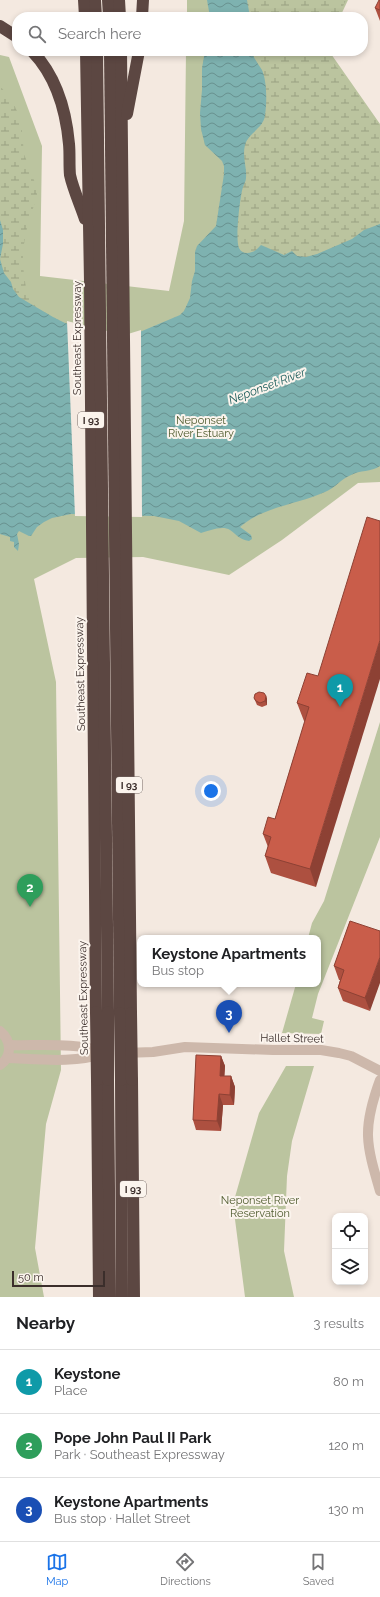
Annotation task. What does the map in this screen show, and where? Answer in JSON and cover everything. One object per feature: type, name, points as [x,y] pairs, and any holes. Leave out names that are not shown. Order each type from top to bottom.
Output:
[{"type":"highway","points":[[84,0],[85,12]]},
{"type":"highway","points":[[95,0],[96,12]]},
{"type":"highway","points":[[108,0],[109,12]]},
{"type":"highway","points":[[119,0],[120,12]]},
{"type":"highway","points":[[142,12],[143,0]]},
{"type":"highway","points":[[0,26],[12,34]]},
{"type":"highway","points":[[36,56],[46,68],[61,99],[68,137],[70,174],[89,231]]},
{"type":"highway","name":"Southeast Expressway","points":[[86,56],[89,231],[95,282],[98,558],[103,1080],[99,1297]]},
{"type":"highway","name":"I 93","points":[[95,282],[97,56]]},
{"type":"highway","name":"I 93","points":[[110,56],[119,284]]},
{"type":"highway","name":"I 93","points":[[121,56],[122,140],[119,284],[126,1013],[122,1297]]},
{"type":"highway","points":[[122,140],[138,56]]},
{"type":"highway","name":"I 93","points":[[103,1080],[110,1297]]},
{"type":"highway","name":"I 93","points":[[126,1080],[134,1297]]},
{"type":"street","points":[[0,1031],[8,1040],[9,1045]]},
{"type":"street","name":"Hallet Street","points":[[3,1061],[9,1052],[9,1045],[86,1047],[104,1053],[153,1052],[185,1047],[321,1050],[344,1054],[380,1071]]},
{"type":"street","name":"Hallet Street","points":[[3,1061],[91,1058],[104,1053]]},
{"type":"street","points":[[380,1080],[370,1112],[367,1135],[369,1153],[380,1191]]},
{"type":"green space","points":[[187,0],[348,0],[342,12],[187,12]]},
{"type":"green space","points":[[207,0],[346,0],[340,12],[209,12]]},
{"type":"green space","name":"Neponset River Estuary","points":[[0,55],[9,57],[42,146],[40,276],[169,291],[184,221],[186,56],[332,56],[380,124],[380,482],[358,483],[282,540],[229,575],[143,557],[76,558],[34,579],[56,682],[61,1070],[46,1124],[35,1248],[44,1297],[0,1297]]},
{"type":"green space","points":[[204,56],[330,56],[380,126],[380,249],[315,294],[268,322],[204,348],[132,365],[107,367],[97,364],[62,346],[36,335],[26,329],[17,317],[5,314],[7,326],[0,332],[0,86],[12,100],[21,120],[24,154],[37,188],[37,195],[26,232],[23,250],[23,266],[27,296],[37,308],[65,323],[119,336],[135,334],[180,315],[184,311],[190,298],[195,271],[195,252],[197,246],[216,226],[224,166],[218,156],[205,145],[201,129],[200,113],[202,68]]},
{"type":"green space","points":[[380,722],[380,837],[321,986],[321,935],[309,935],[312,923],[324,901]]},
{"type":"green space","points":[[295,987],[321,987],[312,1018],[324,1021],[321,1034],[282,1033]]},
{"type":"green space","name":"Neponset River Reservation","points":[[286,1066],[314,1066],[292,1141],[287,1176],[284,1251],[294,1297],[245,1297],[233,1204],[259,1113]]},
{"type":"water","points":[[207,0],[247,0],[249,12],[209,12]]},
{"type":"water","name":"Neponset River Estuary","points":[[204,56],[254,56],[264,75],[266,86],[266,104],[264,120],[249,137],[245,145],[244,154],[246,179],[243,187],[238,218],[238,243],[240,250],[244,253],[250,253],[261,245],[284,255],[292,251],[297,256],[306,257],[317,254],[352,239],[364,230],[380,224],[380,466],[351,475],[325,492],[270,510],[249,520],[240,527],[251,535],[252,539],[249,541],[240,538],[227,529],[216,529],[201,533],[179,521],[154,516],[71,514],[52,518],[37,527],[31,536],[19,531],[17,534],[19,544],[18,551],[14,547],[14,542],[10,541],[10,537],[0,534],[0,259],[4,273],[19,297],[65,323],[111,334],[135,334],[180,315],[184,311],[190,298],[195,271],[195,252],[197,246],[216,226],[224,174],[224,166],[222,161],[205,145],[201,129],[200,113],[202,68]]},
{"type":"water","points":[[0,220],[3,230],[3,244],[0,259]]},
{"type":"pier","points":[[67,321],[111,332],[128,334],[141,330],[142,517],[75,516]]},
{"type":"building","points":[[380,0],[380,10],[375,8]]},
{"type":"building","points":[[367,517],[380,521],[380,640],[310,869],[265,856],[271,837],[263,834],[268,817],[275,819],[309,707],[297,703],[307,673],[318,676]]},
{"type":"building","points":[[259,692],[264,693],[266,696],[265,701],[260,703],[254,698],[255,694]]},
{"type":"building","points":[[350,921],[380,931],[380,957],[365,998],[338,988],[344,970],[334,966]]},
{"type":"building","points":[[196,1055],[221,1056],[220,1076],[231,1076],[230,1095],[219,1094],[217,1121],[193,1120]]},
{"type":"place","name":"Keystone","points":[[340,707]]},
{"type":"place","name":"Pope John Paul II Park","points":[[30,907]]},
{"type":"place","name":"Keystone Apartments","points":[[229,1033]]},
{"type":"water label","name":"Neponset River","points":[[267,386]]}]
